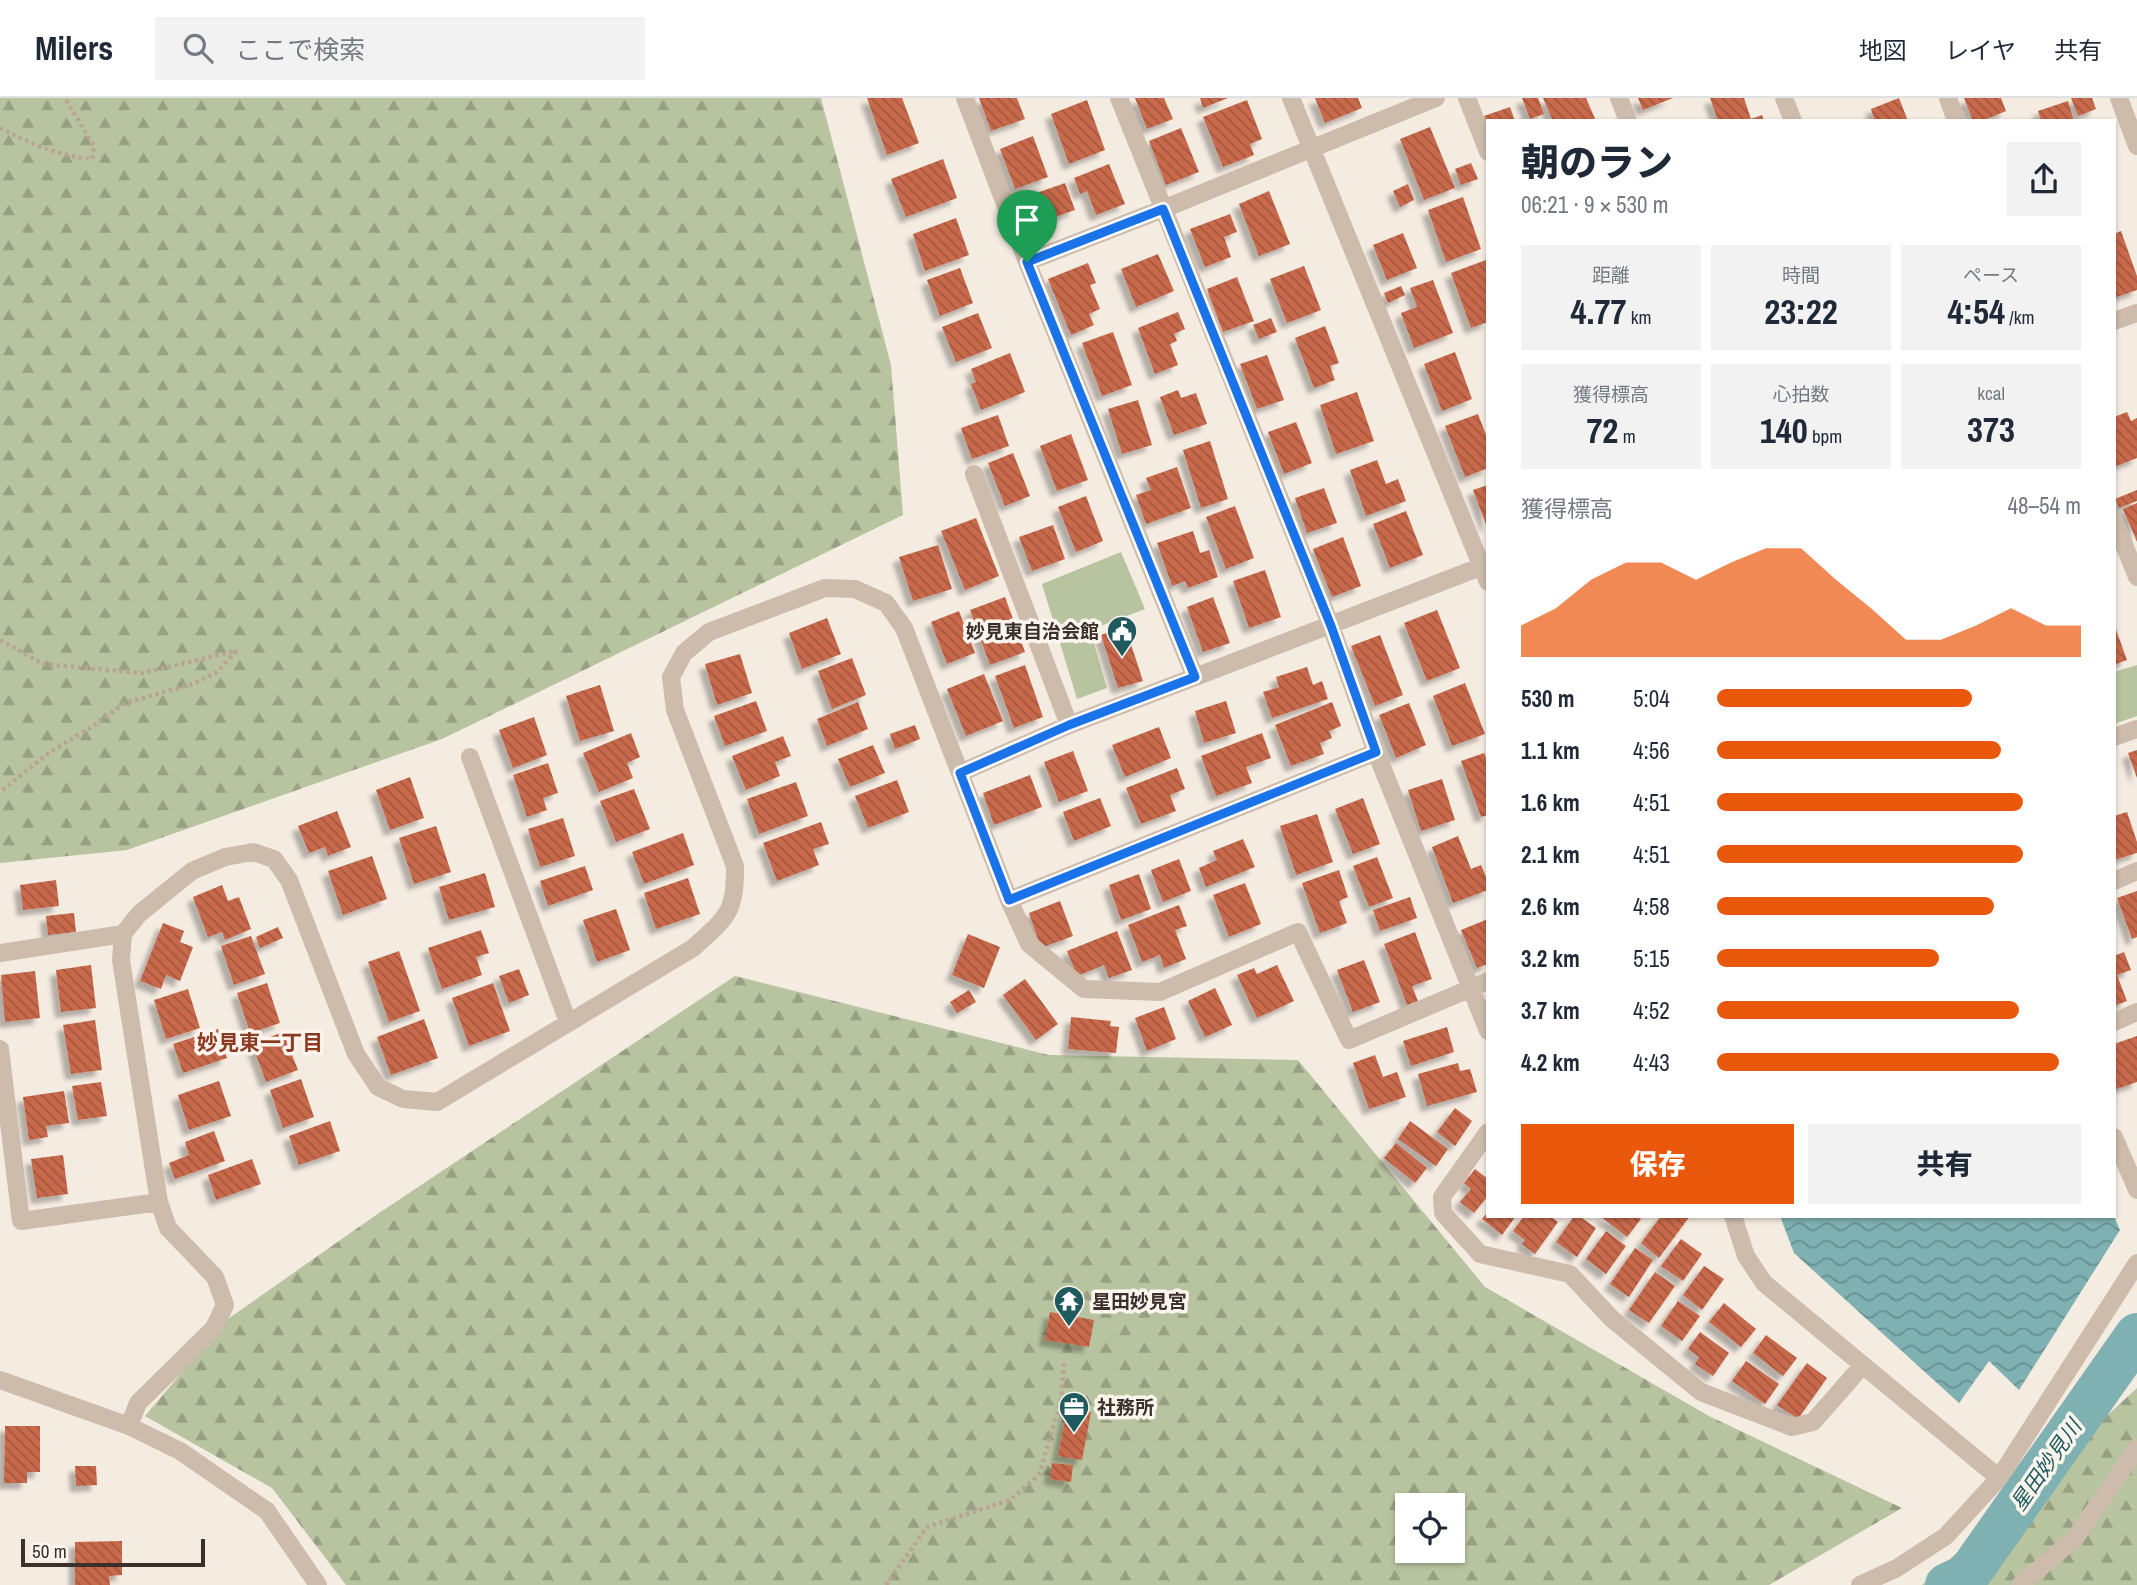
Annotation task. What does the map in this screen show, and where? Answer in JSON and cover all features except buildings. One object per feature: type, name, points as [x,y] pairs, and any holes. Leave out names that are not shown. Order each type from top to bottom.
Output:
[{"type":"street","points":[[965,98],[1027,262],[1195,677]]},
{"type":"street","points":[[1119,98],[1331,626],[1376,752],[1486,1026]]},
{"type":"street","points":[[960,773],[1069,725],[1485,571],[1291,98]]},
{"type":"street","points":[[1027,262],[1436,98]]},
{"type":"street","points":[[1467,98],[1486,147]]},
{"type":"street","points":[[1619,98],[1627,119]]},
{"type":"street","points":[[1784,98],[1792,119]]},
{"type":"street","points":[[1948,98],[1955,119]]},
{"type":"street","points":[[2119,98],[2137,146]]},
{"type":"street","points":[[2116,320],[2137,313]]},
{"type":"street","points":[[974,474],[1069,725]]},
{"type":"street","points":[[2116,525],[2137,577]]},
{"type":"street","points":[[129,1426],[138,1403],[214,1328],[225,1305],[215,1278],[168,1228],[159,1202],[121,960],[123,934],[139,914],[192,871],[225,857],[253,852],[274,859],[289,880],[355,1054],[379,1087],[403,1099],[437,1102],[693,948],[725,919],[736,892],[735,866],[675,710],[671,677],[684,653],[709,632],[825,588],[855,589],[886,603],[904,628],[1009,900],[1029,944],[1084,989],[1160,992],[1298,932],[1349,1040],[1486,982]]},
{"type":"street","points":[[2116,736],[2137,729]]},
{"type":"street","points":[[1009,900],[1376,752]]},
{"type":"street","points":[[470,758],[568,1022]]},
{"type":"street","points":[[2116,880],[2137,871]]},
{"type":"street","points":[[0,953],[123,934]]},
{"type":"street","points":[[2116,1021],[2137,1012]]},
{"type":"street","points":[[0,1049],[21,1222],[159,1202]]},
{"type":"street","points":[[1486,1135],[1442,1197],[1443,1213],[1480,1254],[1570,1274],[1612,1320],[1701,1392],[1792,1427],[1812,1422],[1863,1365]]},
{"type":"street","points":[[2116,1142],[2137,1190]]},
{"type":"street","points":[[1733,1218],[1746,1256],[1764,1283],[1999,1478]]},
{"type":"street","points":[[1860,1585],[1897,1568],[1946,1536],[1999,1478],[2137,1263]]},
{"type":"street","points":[[0,1380],[129,1426],[180,1451],[267,1511],[318,1585]]},
{"type":"street","points":[[2020,1585],[2075,1538],[2137,1448]]},
{"type":"path","points":[[0,128],[78,158],[92,159],[94,146],[65,98]]},
{"type":"path","points":[[0,640],[43,664],[142,673],[236,652],[217,672],[193,684],[125,703],[42,758],[0,792]]},
{"type":"path","points":[[887,1585],[927,1527],[1010,1500],[1039,1475],[1061,1401],[1064,1362]]},
{"type":"green space","points":[[0,98],[821,98],[891,365],[903,515],[442,739],[127,850],[0,863]]},
{"type":"green space","points":[[1121,552],[1145,609],[1090,630],[1107,688],[1077,699],[1042,584]]},
{"type":"green space","points":[[2137,665],[2137,716],[2116,723],[2116,671]]},
{"type":"green space","points":[[735,976],[1049,1055],[1298,1060],[1485,1287],[1709,1416],[1902,1508],[1769,1585],[346,1585],[272,1488],[145,1416],[225,1321],[376,1215]]},
{"type":"green space","points":[[2137,1388],[2137,1585],[1922,1585]]},
{"type":"water","points":[[1781,1218],[2115,1218],[2120,1230],[2019,1390],[1989,1361],[1959,1403],[1794,1253]]},
{"type":"waterway","name":"星田妙見川","points":[[1947,1585],[1968,1575],[2137,1335]]},
{"type":"place","name":"妙見東自治会館","points":[[1122,658]]},
{"type":"place","name":"星田妙見宮","points":[[1069,1328]]},
{"type":"place","name":"社務所","points":[[1074,1434]]},
{"type":"district","name":"妙見東一丁目","points":[[260,1042]]},
{"type":"route","points":[[1163,209],[1331,626],[1376,752],[1009,900],[960,773],[1069,725],[1195,677],[1027,262],[1163,209]]}]
